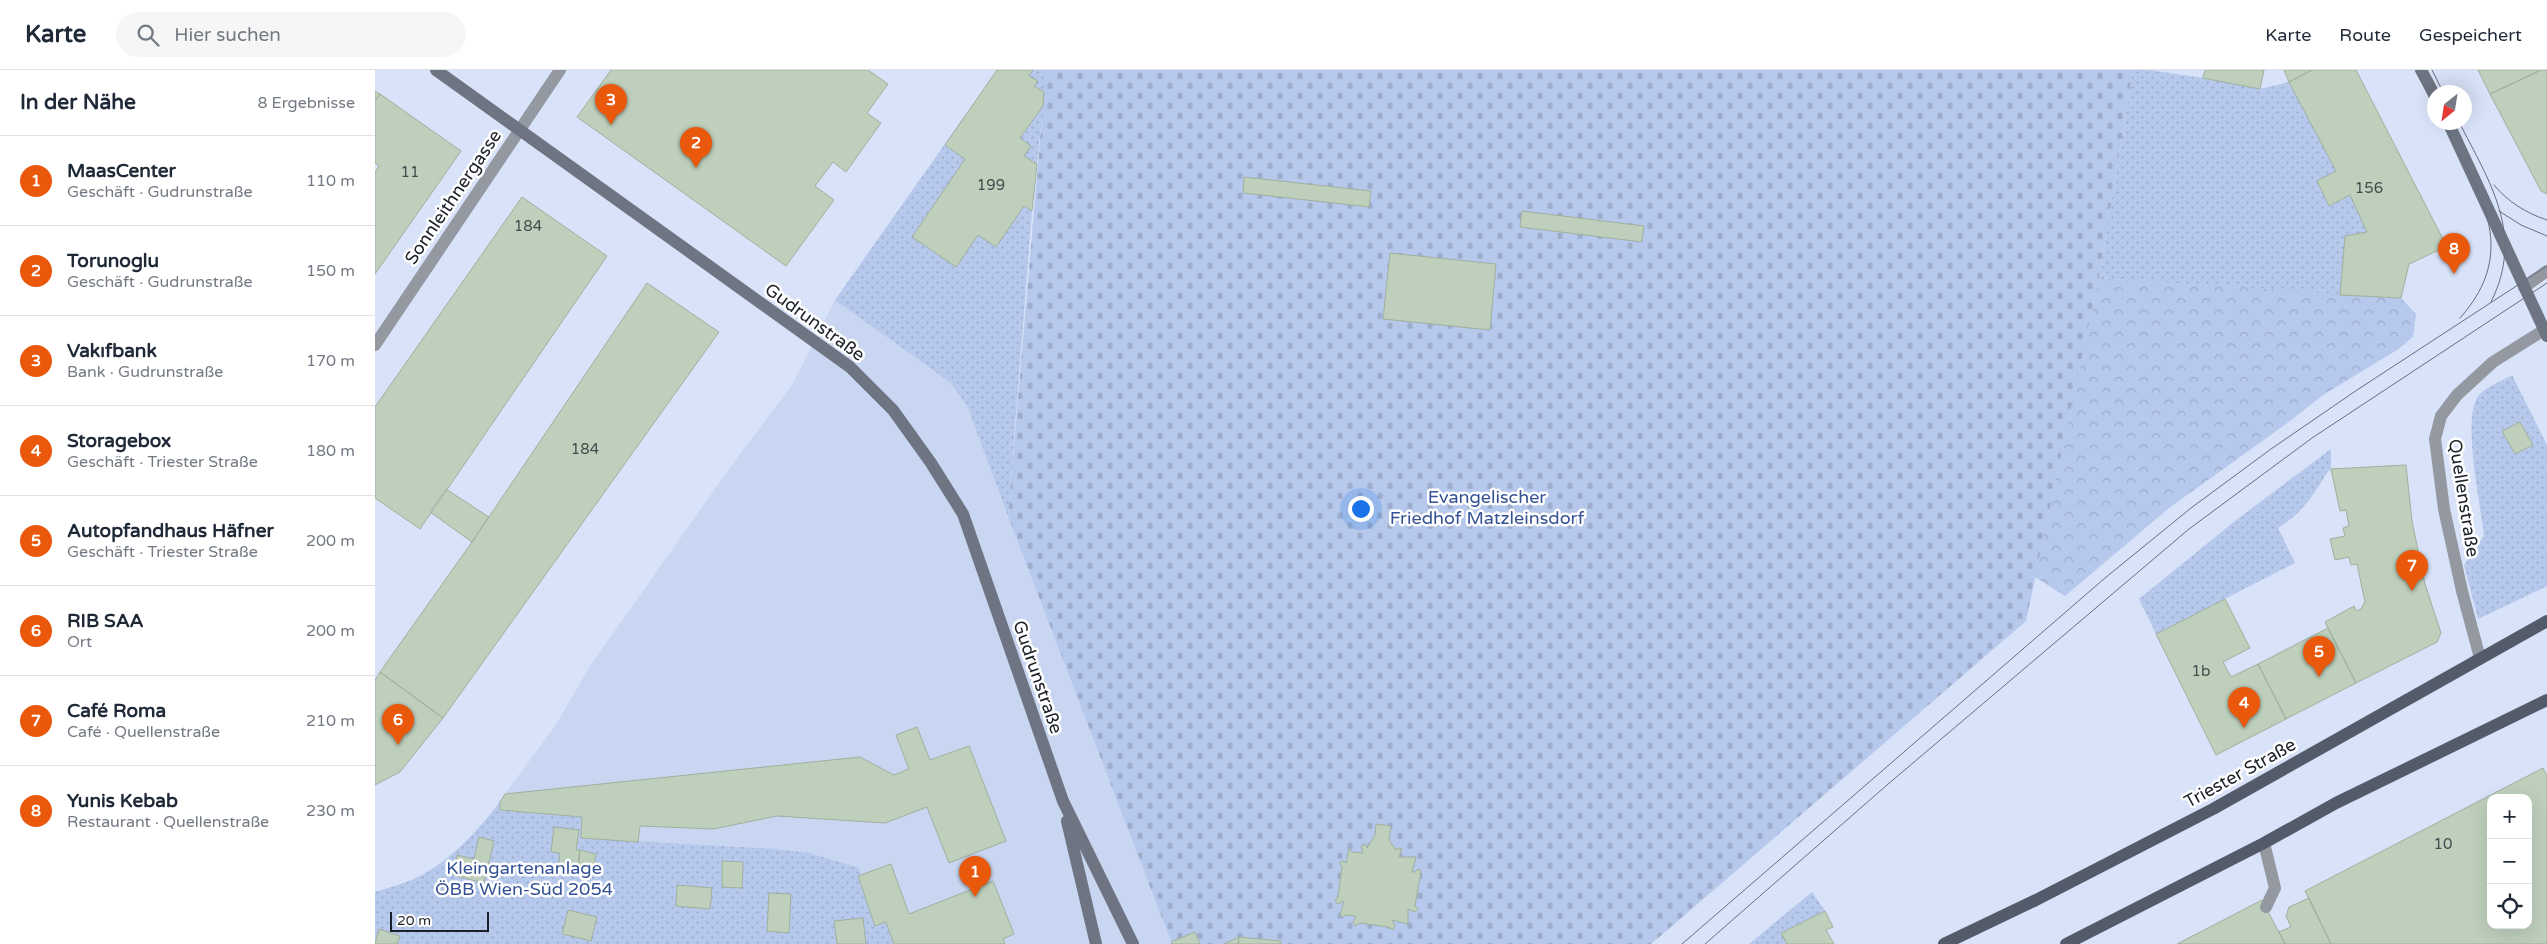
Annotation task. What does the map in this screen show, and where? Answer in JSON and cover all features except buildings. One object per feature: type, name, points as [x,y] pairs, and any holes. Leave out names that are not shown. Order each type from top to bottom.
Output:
[{"type":"main road","name":"Gudrunstraße","points":[[436,70],[850,367],[893,410],[931,463],[963,514],[1063,801],[1096,944]]},
{"type":"main road","points":[[2421,70],[2429,85]]},
{"type":"main road","name":"Quellenstraße","points":[[2452,130],[2545,333]]},
{"type":"main road","name":"Triester Straße","points":[[1944,944],[2036,900],[2213,809],[2547,622]]},
{"type":"main road","points":[[2066,944],[2264,843],[2345,798],[2547,700]]},
{"type":"main road","name":"Gudrunstraße","points":[[1063,801],[1133,944]]},
{"type":"street","name":"Sonnleithnergasse","points":[[375,345],[560,70]]},
{"type":"street","points":[[2524,287],[2547,271]]},
{"type":"street","name":"Quellenstraße","points":[[2480,658],[2462,592],[2444,509],[2435,439],[2441,416],[2457,395],[2493,362],[2545,333]]},
{"type":"street","points":[[2264,843],[2275,888],[2266,907]]},
{"type":"shaded area","points":[[835,300],[951,383],[968,408],[1172,944],[894,944],[875,926],[858,876],[861,874],[858,868],[810,853],[778,849],[581,838],[500,810],[500,802],[505,794],[555,726],[590,666],[734,462],[792,385]]},
{"type":"green space","points":[[997,70],[1047,70],[1032,211],[1008,516],[968,408],[951,383],[835,300]]},
{"type":"green space","name":"Evangelischer Friedhof Matzleinsdorf","points":[[1046,70],[2133,70],[2099,278],[2026,621],[1651,944],[1172,944],[1008,516]]},
{"type":"green space","points":[[2133,70],[2150,70],[2260,89],[2289,82],[2336,171],[2317,181],[2329,206],[2350,195],[2367,232],[2345,237],[2340,295],[2099,278]]},
{"type":"green space","points":[[2099,278],[2401,298],[2416,314],[2413,337],[2397,350],[2323,395],[2169,508],[2065,596],[2035,577]]},
{"type":"green space","points":[[2512,375],[2547,445],[2547,586],[2478,619],[2464,565],[2484,536],[2472,441],[2474,406],[2482,392]]},
{"type":"green space","points":[[2331,449],[2331,469],[2301,510],[2278,528],[2295,563],[2156,634],[2139,599],[2235,521]]},
{"type":"green space","name":"Kleingartenanlage ÖBB Wien-Süd 2054","points":[[500,802],[500,810],[582,817],[582,838],[778,849],[810,853],[859,868],[861,874],[858,876],[875,925],[886,922],[894,944],[375,944],[375,892],[416,878],[441,863],[472,835]]},
{"type":"green space","points":[[1812,892],[1825,911],[1781,933],[1787,944],[1749,944]]},
{"type":"tram line","points":[[2416,70],[2427,93]]},
{"type":"tram line","points":[[2432,70],[2440,85]]},
{"type":"tram line","points":[[2446,130],[2480,196],[2488,220],[2491,244],[2488,268],[2479,293],[2460,318]]},
{"type":"tram line","points":[[2463,130],[2492,188],[2504,231],[2505,254],[2501,277],[2491,302]]},
{"type":"tram line","points":[[2494,185],[2505,197],[2518,206],[2547,220]]},
{"type":"tram line","points":[[2499,211],[2521,225],[2547,236]]},
{"type":"tram line","points":[[1682,944],[2105,578],[2191,508],[2271,449],[2357,390],[2547,266]]},
{"type":"tram line","points":[[1705,944],[1887,785],[2189,529],[2312,438],[2547,283]]},
{"type":"place","name":"Vakıfbank","points":[[611,125]]},
{"type":"place","name":"Torunoglu","points":[[696,168]]},
{"type":"place","name":"Yunis Kebab","points":[[2454,274]]},
{"type":"place","name":"Café Roma","points":[[2412,591]]},
{"type":"place","name":"Autopfandhaus Häfner","points":[[2319,677]]},
{"type":"place","name":"Storagebox","points":[[2244,728]]},
{"type":"place","name":"RIB SAA","points":[[398,745]]},
{"type":"place","name":"MaasCenter","points":[[975,897]]}]
